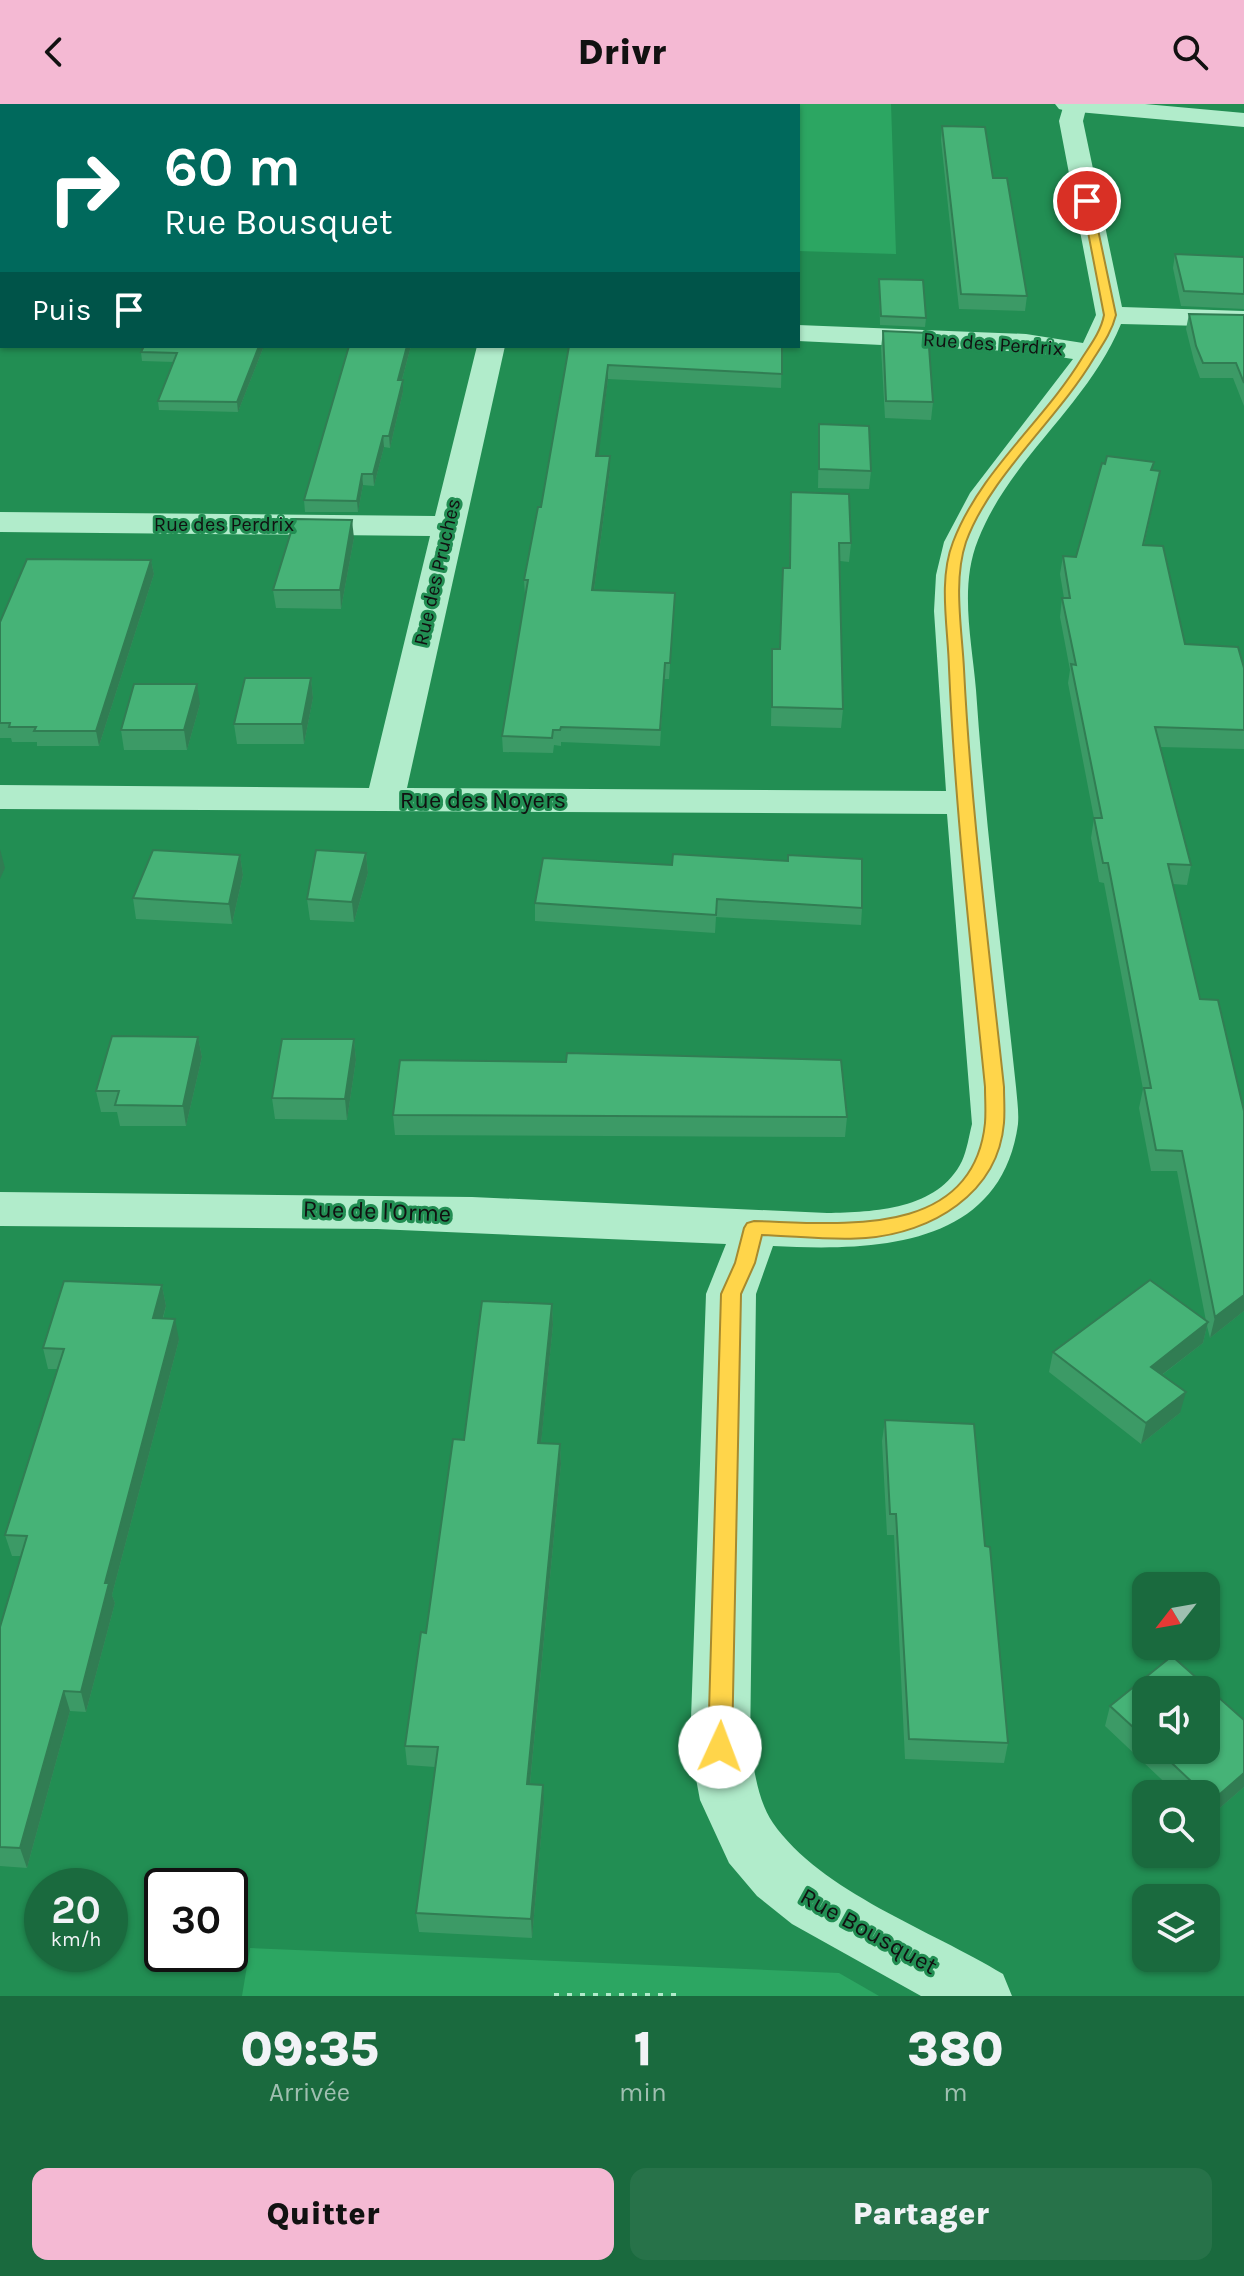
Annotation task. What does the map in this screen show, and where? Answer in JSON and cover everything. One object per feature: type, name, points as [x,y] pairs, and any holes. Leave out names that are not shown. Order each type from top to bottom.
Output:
[{"type":"street","points":[[1067,104],[1244,120]]},
{"type":"street","points":[[754,1228],[863,1232],[909,1223],[947,1205],[974,1180],[983,1165],[995,1124],[966,803],[953,616],[954,560],[976,511],[1102,339],[1110,315],[1071,121],[1075,105]]},
{"type":"street","points":[[1110,315],[1244,319]]},
{"type":"street","name":"Rue des Perdrix","points":[[800,333],[1026,343],[1091,353]]},
{"type":"street","name":"Rue des Pruches","points":[[385,799],[491,348]]},
{"type":"street","name":"Rue des Perdrix","points":[[0,522],[447,526]]},
{"type":"street","name":"Rue des Noyers","points":[[0,797],[966,803]]},
{"type":"street","name":"Rue de l'Orme","points":[[0,1209],[313,1209],[632,1219],[754,1228]]},
{"type":"street","name":"Rue Bousquet","points":[[754,1228],[745,1263],[731,1294],[720,1747],[728,1800],[754,1851],[797,1893],[930,1964],[980,1996]]},
{"type":"path","points":[[554,1996],[680,1996]]},
{"type":"green space","points":[[800,104],[891,104],[896,254],[800,251]]},
{"type":"green space","points":[[250,1948],[839,1973],[879,1996],[242,1996]]},
{"type":"building","points":[[942,126],[985,127],[993,178],[1007,178],[1027,296],[961,294]]},
{"type":"building","points":[[1175,254],[1244,257],[1244,294],[1184,291]]},
{"type":"building","points":[[879,279],[923,280],[926,318],[881,316]]},
{"type":"building","points":[[1189,314],[1244,315],[1244,383],[1236,363],[1203,363]]},
{"type":"building","points":[[883,331],[928,333],[933,402],[886,401]]},
{"type":"building","points":[[143,348],[258,348],[237,402],[158,401],[177,353],[141,352]]},
{"type":"building","points":[[348,348],[406,348],[398,380],[403,380],[389,436],[383,436],[373,474],[362,474],[357,501],[304,500]]},
{"type":"building","points":[[569,348],[782,348],[782,374],[608,365],[596,456],[610,456],[592,590],[675,593],[670,663],[665,663],[660,730],[561,727],[560,730],[553,730],[552,738],[502,736],[528,580],[524,580],[538,507],[541,507]]},
{"type":"building","points":[[819,424],[869,426],[871,471],[819,469]]},
{"type":"building","points":[[1107,456],[1154,462],[1151,470],[1160,471],[1143,545],[1163,546],[1185,644],[1238,647],[1244,668],[1244,730],[1155,727],[1191,865],[1168,864],[1200,999],[1218,1000],[1244,1111],[1244,1295],[1215,1317],[1182,1151],[1156,1150],[1144,1088],[1151,1088],[1108,863],[1103,863],[1094,818],[1102,818],[1071,664],[1076,665],[1062,598],[1070,598],[1063,556],[1076,557],[1102,463],[1105,464]]},
{"type":"building","points":[[791,492],[849,494],[851,543],[839,543],[843,709],[772,707],[772,649],[780,649],[783,568],[790,568]]},
{"type":"building","points":[[295,519],[352,520],[340,590],[273,590]]},
{"type":"building","points":[[27,559],[151,560],[96,731],[34,731],[36,727],[9,727],[10,723],[0,723],[0,622]]},
{"type":"building","points":[[245,678],[311,678],[302,724],[234,724]]},
{"type":"building","points":[[134,684],[197,684],[184,730],[121,730]]},
{"type":"building","points":[[153,850],[240,855],[229,904],[133,898]]},
{"type":"building","points":[[316,850],[366,853],[352,902],[307,899]]},
{"type":"building","points":[[673,854],[788,861],[788,855],[862,859],[862,908],[717,899],[716,915],[535,903],[543,858],[672,865]]},
{"type":"building","points":[[112,1036],[198,1037],[183,1106],[115,1105],[119,1091],[96,1091]]},
{"type":"building","points":[[282,1039],[354,1039],[345,1099],[272,1098]]},
{"type":"building","points":[[567,1053],[841,1060],[847,1117],[393,1115],[400,1060],[566,1062]]},
{"type":"building","points":[[1150,1280],[1208,1322],[1151,1367],[1186,1392],[1146,1423],[1053,1352]]},
{"type":"building","points":[[64,1281],[162,1285],[153,1318],[175,1319],[105,1583],[109,1583],[81,1692],[64,1691],[20,1848],[0,1847],[0,1627],[27,1536],[5,1535],[64,1349],[43,1348]]},
{"type":"building","points":[[482,1301],[552,1304],[538,1443],[560,1444],[527,1784],[543,1785],[531,1919],[416,1913],[438,1747],[405,1746],[421,1632],[426,1633],[453,1439],[464,1440]]},
{"type":"building","points":[[885,1420],[974,1424],[985,1546],[990,1547],[1008,1743],[909,1739],[896,1514],[890,1514]]},
{"type":"building","points":[[1167,1660],[1176,1660],[1194,1676],[1147,1676]]},
{"type":"building","points":[[1132,1688],[1132,1726],[1110,1706]]},
{"type":"building","points":[[1220,1699],[1244,1720],[1244,1773],[1220,1794],[1220,1780],[1190,1780],[1173,1764],[1220,1764]]},
{"type":"route","points":[[720,1747],[731,1294],[745,1263],[754,1228],[863,1232],[909,1223],[947,1205],[962,1193],[974,1180],[989,1150],[995,1124],[994,1087],[961,766],[952,577],[959,543],[976,511],[1010,461],[1076,378],[1107,327],[1110,315],[1087,201]]}]
